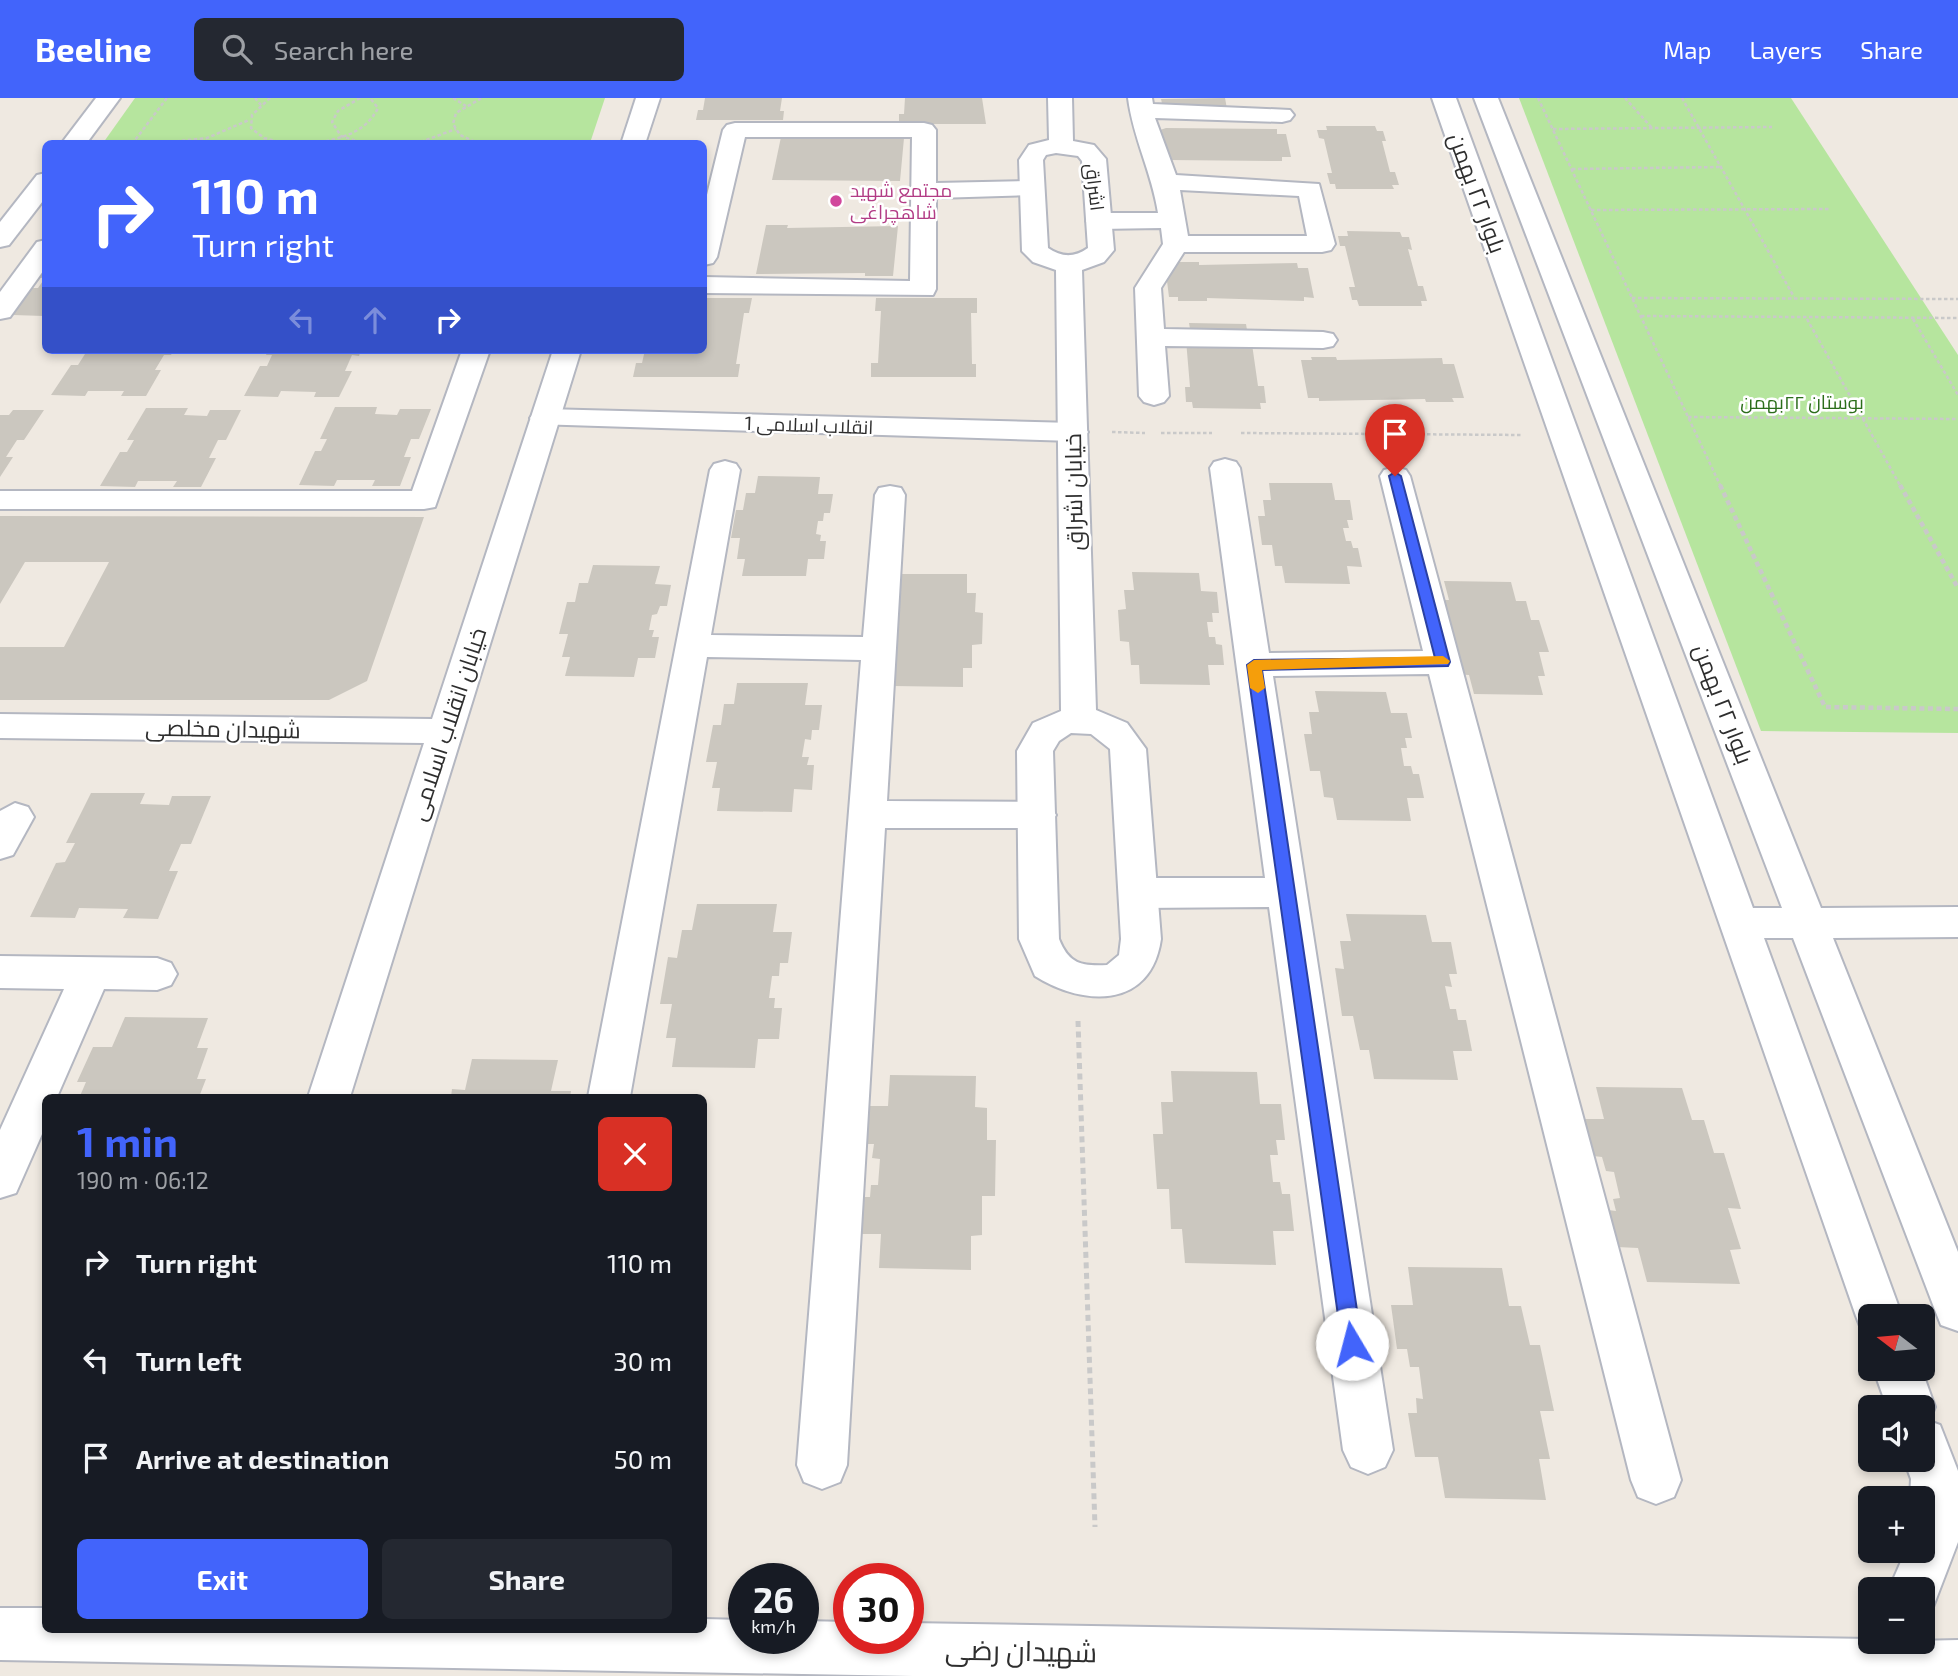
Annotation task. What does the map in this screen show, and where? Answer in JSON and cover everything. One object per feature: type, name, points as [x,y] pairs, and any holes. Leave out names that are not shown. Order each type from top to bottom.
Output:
[{"type":"street","points":[[77,140],[108,98]]},
{"type":"street","points":[[634,140],[648,98]]},
{"type":"street","points":[[1060,98],[1061,146]]},
{"type":"street","name":"بلوار ۲۲ بهمن","points":[[1444,98],[1741,923],[1875,1304]]},
{"type":"street","name":"بلوار ۲۲ بهمن","points":[[1486,98],[1958,1310]]},
{"type":"street","points":[[1154,397],[1148,288],[1174,232],[1167,182],[1144,128],[1141,104],[1282,115]]},
{"type":"street","points":[[707,245],[735,130],[924,130],[923,289],[707,285]]},
{"type":"street","name":"اشراق","points":[[1061,146],[1085,150],[1094,159],[1101,250],[1089,260],[1069,264],[1048,260],[1035,251],[1033,155],[1046,147],[1061,146]]},
{"type":"street","points":[[1099,221],[1174,232],[1322,244],[1310,189],[1167,182]]},
{"type":"street","points":[[923,191],[1032,188]]},
{"type":"street","points":[[0,239],[42,189]]},
{"type":"street","points":[[0,311],[42,253]]},
{"type":"street","name":"خیابان اشراق","points":[[1069,264],[1079,720]]},
{"type":"street","points":[[1150,337],[1323,340]]},
{"type":"street","points":[[0,500],[424,500],[475,354]]},
{"type":"street","name":"خیابان انقلاب اسلامی","points":[[329,1094],[565,354]]},
{"type":"street","name":"انقلاب اسلامی 1","points":[[545,418],[1073,432]]},
{"type":"street","points":[[1228,445],[1254,665],[1368,1450]]},
{"type":"street","points":[[610,1094],[725,470]]},
{"type":"street","points":[[1395,476],[1656,1480]]},
{"type":"street","points":[[822,1465],[890,495]]},
{"type":"street","points":[[693,646],[879,649]]},
{"type":"street","points":[[1254,665],[1443,662]]},
{"type":"street","points":[[1079,720],[1102,724],[1114,730],[1123,739],[1128,750],[1141,952],[1135,964],[1125,974],[1110,981],[1076,981],[1049,965],[1042,953],[1035,751],[1038,740],[1045,731],[1058,724],[1079,720]]},
{"type":"street","name":"شهیدان مخلصی","points":[[0,726],[446,731]]},
{"type":"street","points":[[867,814],[1037,815]]},
{"type":"street","points":[[1138,893],[1287,892]]},
{"type":"street","points":[[1741,923],[1958,922]]},
{"type":"street","points":[[0,972],[157,974]]},
{"type":"street","points":[[0,1179],[91,973]]},
{"type":"street","points":[[1920,1577],[1932,1550],[1929,1472]]},
{"type":"street","points":[[1933,1472],[1958,1541]]},
{"type":"street","name":"شهیدان رضی","points":[[0,1634],[158,1633],[1035,1664],[1870,1661],[1958,1667]]},
{"type":"path","points":[[135,140],[167,98]]},
{"type":"path","points":[[255,98],[261,105]]},
{"type":"path","points":[[189,140],[207,138],[249,120],[270,98]]},
{"type":"path","points":[[353,140],[344,137],[332,122],[338,111],[360,98]]},
{"type":"path","points":[[331,140],[344,137],[370,122],[378,107],[370,98]]},
{"type":"path","points":[[453,98],[466,106]]},
{"type":"path","points":[[472,140],[460,135],[453,124],[456,113],[482,98]]},
{"type":"path","points":[[1538,98],[1825,707],[1958,709]]},
{"type":"path","points":[[1625,98],[1651,128]]},
{"type":"path","points":[[1682,98],[1794,297]]},
{"type":"path","points":[[249,120],[255,135],[273,140]]},
{"type":"path","points":[[1553,129],[1772,127]]},
{"type":"path","points":[[426,140],[456,129]]},
{"type":"path","points":[[1571,169],[1721,167]]},
{"type":"path","points":[[1591,210],[1829,209]]},
{"type":"path","points":[[1632,298],[1958,299]]},
{"type":"path","points":[[1641,316],[1958,318]]},
{"type":"path","points":[[1806,318],[1958,589]]},
{"type":"path","points":[[1913,318],[1958,395]]},
{"type":"path","points":[[1688,417],[1958,419]]},
{"type":"path","points":[[1073,432],[1228,445],[1564,435]]},
{"type":"path","points":[[1076,981],[1095,1527]]},
{"type":"green space","points":[[135,98],[605,98],[591,140],[105,140]]},
{"type":"green space","name":"بوستان ۲۲بهمن","points":[[1519,98],[1791,98],[1958,355],[1958,733],[1761,731]]},
{"type":"building","points":[[705,98],[782,98],[780,111],[784,111],[783,120],[696,120],[698,110],[703,110]]},
{"type":"building","points":[[905,98],[982,98],[986,124],[899,124],[899,114],[904,114]]},
{"type":"building","points":[[1225,98],[1227,109],[1163,108],[1161,99]]},
{"type":"building","points":[[1326,126],[1375,126],[1377,131],[1383,131],[1386,141],[1382,141],[1390,172],[1395,172],[1399,185],[1392,185],[1394,189],[1336,189],[1335,184],[1330,184],[1327,173],[1332,173],[1324,139],[1319,138],[1317,130],[1327,130]]},
{"type":"building","points":[[1166,128],[1277,129],[1277,134],[1286,134],[1291,157],[1282,157],[1282,161],[1169,160],[1157,131]]},
{"type":"building","points":[[781,137],[904,138],[900,181],[772,180]]},
{"type":"building","points":[[766,225],[788,225],[787,228],[898,226],[893,276],[865,276],[865,273],[756,274]]},
{"type":"building","points":[[1347,231],[1400,232],[1402,237],[1409,237],[1412,250],[1408,249],[1418,286],[1423,286],[1427,301],[1421,301],[1422,306],[1359,306],[1357,300],[1352,300],[1349,287],[1355,287],[1345,246],[1340,246],[1338,236],[1348,236]]},
{"type":"building","points":[[1175,262],[1199,262],[1199,265],[1297,263],[1298,268],[1308,268],[1314,298],[1304,297],[1304,301],[1207,298],[1207,301],[1178,301],[1178,297],[1169,297],[1165,265]]},
{"type":"building","points":[[42,282],[42,316],[13,315],[32,288],[38,288]]},
{"type":"building","points":[[707,298],[752,298],[749,313],[744,313],[736,364],[740,364],[738,377],[633,377],[636,363],[642,363],[644,354],[707,354]]},
{"type":"building","points":[[876,298],[977,298],[977,313],[971,313],[972,364],[976,364],[976,377],[871,377],[871,363],[878,363],[881,311],[875,311]]},
{"type":"building","points":[[1189,323],[1246,324],[1247,330],[1255,330],[1257,344],[1252,344],[1258,386],[1264,386],[1266,403],[1260,403],[1261,409],[1193,408],[1192,402],[1186,402],[1185,387],[1190,387],[1186,340],[1180,340],[1179,328],[1190,329]]},
{"type":"building","points":[[85,354],[172,354],[164,355],[155,370],[161,370],[146,396],[121,396],[124,391],[88,391],[85,396],[51,395],[71,365],[78,365]]},
{"type":"building","points":[[360,354],[352,355],[345,371],[352,371],[339,397],[314,397],[316,392],[281,391],[278,397],[244,396],[260,366],[267,366],[272,355],[266,355]]},
{"type":"building","points":[[1311,357],[1336,357],[1337,360],[1442,358],[1443,364],[1454,364],[1464,398],[1452,398],[1454,402],[1426,402],[1425,399],[1319,401],[1319,398],[1308,398],[1301,360],[1312,360]]},
{"type":"building","points":[[335,407],[377,407],[375,414],[397,415],[400,409],[431,409],[419,439],[411,439],[404,457],[411,457],[400,486],[372,486],[375,480],[337,480],[334,486],[299,485],[315,451],[321,451],[327,439],[320,439]]},
{"type":"building","points":[[146,408],[188,408],[184,415],[207,416],[210,410],[241,410],[226,440],[218,440],[209,458],[216,458],[201,487],[173,487],[177,481],[138,481],[135,487],[100,486],[120,452],[127,452],[134,440],[127,440]]},
{"type":"building","points":[[13,410],[44,410],[24,440],[17,440],[6,457],[13,457],[0,477],[0,415],[9,415]]},
{"type":"building","points":[[758,476],[820,477],[818,494],[833,494],[830,513],[824,513],[823,521],[818,521],[816,534],[821,535],[820,541],[826,541],[824,559],[808,559],[806,576],[742,576],[745,559],[737,559],[740,538],[731,538],[736,510],[743,510],[746,493],[755,493]]},
{"type":"building","points":[[1269,483],[1332,483],[1335,500],[1350,500],[1353,520],[1347,520],[1349,528],[1343,528],[1346,541],[1351,541],[1353,548],[1358,548],[1362,567],[1347,566],[1350,584],[1285,583],[1282,566],[1275,566],[1272,545],[1262,545],[1258,516],[1265,516],[1263,500],[1271,500]]},
{"type":"building","points":[[0,516],[424,517],[367,681],[329,700],[0,700],[0,647],[64,647],[109,562],[25,562],[0,604]]},
{"type":"building","points":[[593,565],[660,566],[655,584],[671,585],[667,606],[660,606],[657,614],[652,615],[649,630],[654,630],[652,637],[659,637],[655,658],[638,658],[634,677],[565,676],[570,657],[562,657],[568,634],[559,634],[567,602],[575,602],[579,583],[588,583]]},
{"type":"building","points":[[1132,572],[1199,573],[1201,591],[1217,592],[1219,613],[1212,613],[1213,622],[1207,622],[1209,637],[1215,637],[1216,644],[1222,645],[1224,665],[1208,665],[1210,685],[1140,684],[1139,665],[1131,665],[1129,642],[1120,641],[1118,610],[1126,609],[1124,590],[1134,590]]},
{"type":"building","points":[[901,574],[967,574],[967,593],[976,593],[975,612],[983,613],[982,644],[972,645],[972,668],[963,668],[963,687],[893,686],[884,593],[899,593]]},
{"type":"building","points":[[1444,581],[1511,582],[1516,601],[1526,601],[1531,620],[1539,620],[1549,652],[1539,652],[1545,676],[1538,676],[1543,695],[1474,694],[1469,675],[1452,674],[1451,646],[1457,646],[1453,631],[1447,631],[1433,600],[1449,600]]},
{"type":"building","points":[[737,683],[808,683],[805,705],[822,705],[819,730],[812,730],[811,740],[805,739],[802,757],[809,757],[807,765],[814,765],[812,790],[794,789],[792,812],[717,811],[720,788],[712,788],[717,762],[706,762],[713,725],[721,725],[724,704],[734,704]]},
{"type":"building","points":[[1315,691],[1386,692],[1391,713],[1407,713],[1412,738],[1405,738],[1407,748],[1401,748],[1404,766],[1411,766],[1413,774],[1419,774],[1424,798],[1407,798],[1411,821],[1337,820],[1333,798],[1324,797],[1320,771],[1310,771],[1304,734],[1312,734],[1309,712],[1319,712]]},
{"type":"building","points":[[91,793],[145,793],[140,804],[169,805],[172,796],[211,796],[191,844],[181,844],[169,871],[178,871],[158,919],[123,918],[128,909],[79,908],[75,918],[30,917],[56,863],[65,862],[75,843],[66,843]]},
{"type":"building","points":[[697,904],[777,904],[773,932],[792,932],[788,963],[780,963],[779,976],[772,976],[769,998],[775,998],[774,1008],[782,1008],[779,1039],[758,1039],[755,1068],[672,1067],[676,1038],[666,1038],[672,1004],[660,1004],[668,957],[677,958],[682,930],[692,930]]},
{"type":"building","points":[[1346,914],[1426,915],[1432,942],[1451,942],[1457,974],[1449,974],[1452,987],[1445,986],[1450,1009],[1456,1009],[1458,1020],[1466,1020],[1472,1051],[1453,1051],[1458,1080],[1374,1079],[1369,1050],[1360,1050],[1353,1016],[1342,1016],[1335,968],[1344,969],[1340,941],[1351,941]]},
{"type":"building","points":[[125,1017],[208,1018],[197,1048],[208,1048],[197,1079],[206,1079],[200,1094],[81,1094],[86,1082],[77,1082],[93,1047],[112,1047]]},
{"type":"building","points":[[472,1059],[558,1060],[551,1091],[571,1091],[570,1094],[451,1094],[452,1089],[465,1090]]},
{"type":"building","points":[[1171,1071],[1257,1072],[1260,1104],[1281,1104],[1285,1140],[1276,1140],[1278,1155],[1270,1155],[1273,1182],[1280,1182],[1282,1194],[1290,1194],[1294,1231],[1273,1231],[1276,1265],[1185,1263],[1182,1229],[1171,1229],[1169,1189],[1157,1189],[1153,1134],[1163,1134],[1161,1102],[1173,1102]]},
{"type":"building","points":[[890,1075],[976,1076],[975,1107],[987,1108],[987,1140],[996,1140],[995,1196],[982,1196],[982,1235],[971,1236],[971,1270],[879,1268],[881,1234],[858,1234],[861,1197],[870,1197],[871,1185],[878,1185],[880,1159],[872,1158],[874,1144],[865,1144],[867,1106],[888,1106]]},
{"type":"building","points":[[1596,1087],[1682,1088],[1692,1120],[1704,1120],[1714,1153],[1724,1153],[1741,1209],[1728,1208],[1741,1249],[1730,1250],[1740,1284],[1647,1282],[1638,1248],[1617,1247],[1608,1210],[1616,1211],[1613,1199],[1620,1198],[1614,1172],[1606,1171],[1602,1157],[1593,1156],[1584,1119],[1604,1119]]},
{"type":"building","points":[[1408,1267],[1502,1268],[1509,1306],[1521,1306],[1530,1345],[1540,1345],[1554,1411],[1540,1411],[1550,1459],[1539,1459],[1546,1500],[1445,1498],[1438,1457],[1415,1457],[1408,1413],[1417,1413],[1416,1398],[1423,1399],[1419,1367],[1410,1367],[1407,1349],[1397,1349],[1391,1305],[1413,1305]]},
{"type":"slow traffic","points":[[1258,688],[1254,665],[1443,661]]},
{"type":"place","name":"مجتمع شهید شاهچراغی","points":[[836,201]]},
{"type":"route","points":[[1352,1344],[1254,665],[1443,662],[1395,476]]}]
